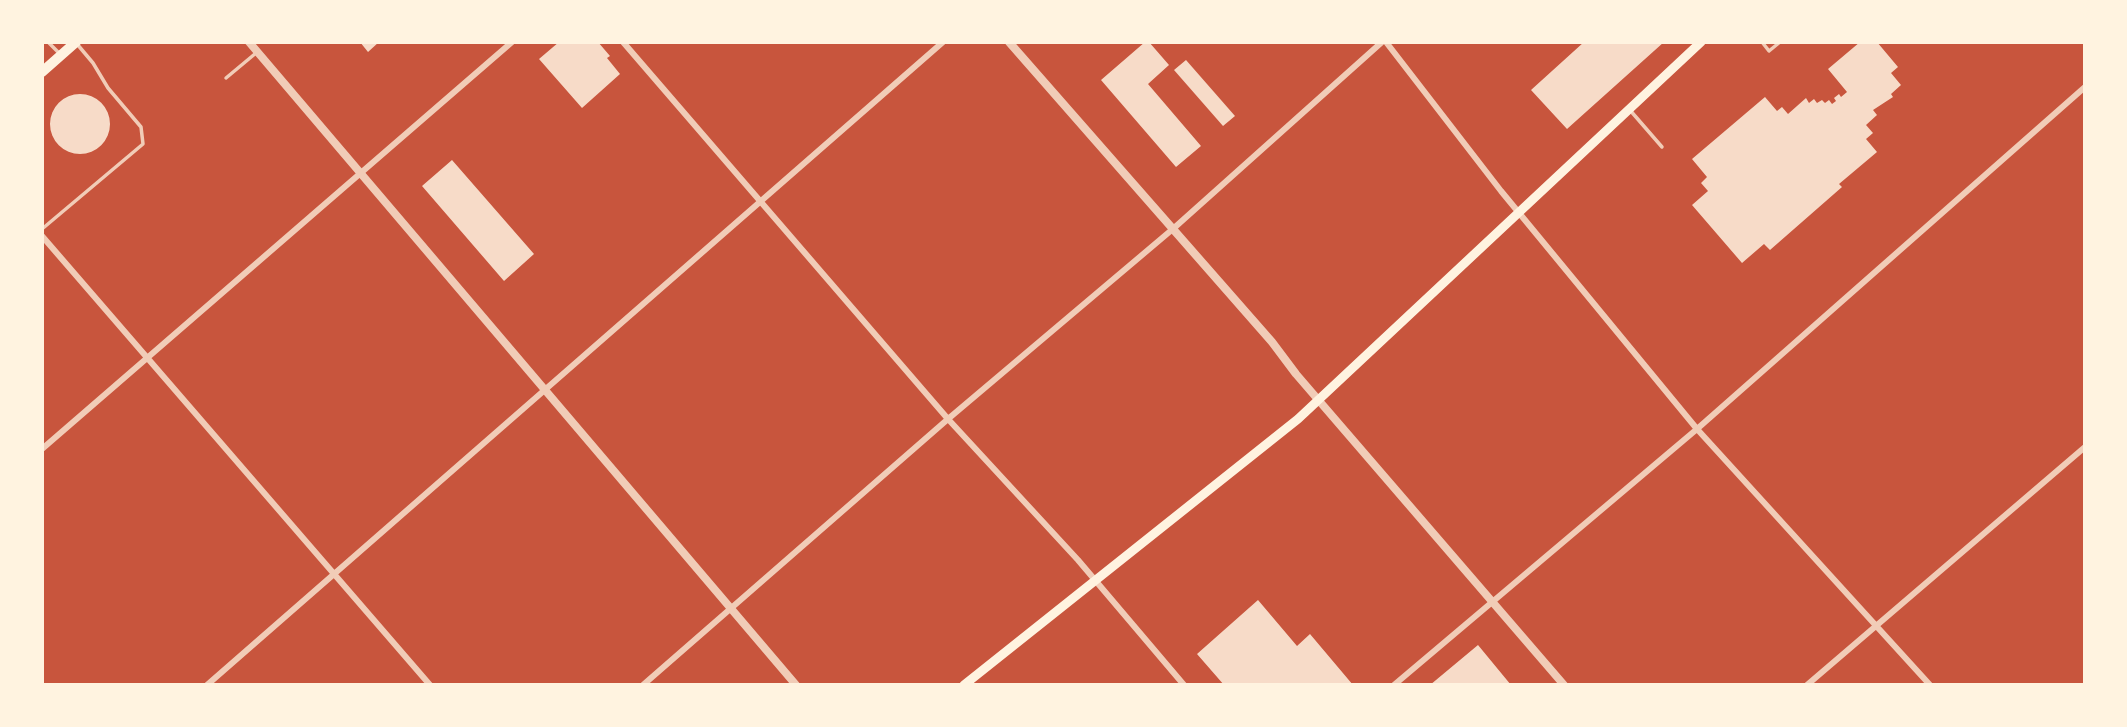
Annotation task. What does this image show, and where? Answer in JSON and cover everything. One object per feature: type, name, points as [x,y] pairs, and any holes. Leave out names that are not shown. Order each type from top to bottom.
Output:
[{"type":"main road","points":[[42,72],[76,42]]},
{"type":"main road","points":[[964,685],[1298,419],[1701,42]]},
{"type":"street","points":[[249,42],[796,685]]},
{"type":"street","points":[[42,449],[512,42]]},
{"type":"street","points":[[623,42],[948,419],[1096,581],[1184,685]]},
{"type":"street","points":[[207,685],[332,573],[546,391],[943,42]]},
{"type":"street","points":[[1009,42],[1174,228],[1564,685]]},
{"type":"street","points":[[643,685],[948,419],[1174,228],[1384,42],[1697,429],[1930,685]]},
{"type":"street","points":[[1394,685],[1697,429],[2085,87]]},
{"type":"street","points":[[42,236],[430,685]]},
{"type":"street","points":[[1807,685],[2085,447]]},
{"type":"lane","points":[[48,42],[62,55]]},
{"type":"lane","points":[[42,229],[143,144],[141,127],[108,88],[76,42]]},
{"type":"lane","points":[[1762,42],[1769,51],[1780,42]]},
{"type":"lane","points":[[226,78],[257,52]]},
{"type":"lane","points":[[1629,109],[1662,147]]},
{"type":"building","points":[[360,42],[379,42],[368,52]]},
{"type":"building","points":[[559,42],[598,42],[620,74],[582,108],[539,59]]},
{"type":"building","points":[[1145,42],[1149,42],[1169,65],[1148,84],[1201,146],[1176,167],[1101,80]]},
{"type":"building","points":[[1584,42],[1664,42],[1567,129],[1531,90]]},
{"type":"building","points":[[1860,42],[1877,42],[1898,67],[1891,73],[1901,85],[1891,94],[1893,97],[1873,110],[1877,115],[1866,125],[1873,133],[1866,139],[1877,152],[1839,184],[1842,187],[1770,250],[1764,244],[1742,263],[1692,205],[1708,191],[1701,183],[1707,177],[1692,159],[1765,97],[1777,111],[1782,107],[1788,114],[1806,98],[1809,103],[1814,99],[1817,103],[1829,100],[1832,104],[1839,94],[1841,97],[1847,92],[1828,69]]},
{"type":"building","points":[[1186,60],[1235,116],[1223,126],[1174,70]]},
{"type":"building","points":[[74,94],[86,94],[105,107],[110,124],[108,136],[97,149],[86,154],[74,154],[55,141],[50,130],[50,118],[63,99]]},
{"type":"building","points":[[452,160],[534,254],[504,281],[422,186]]},
{"type":"building","points":[[1258,600],[1297,646],[1310,634],[1353,685],[1224,685],[1197,654]]},
{"type":"building","points":[[1478,645],[1511,685],[1430,685]]}]
